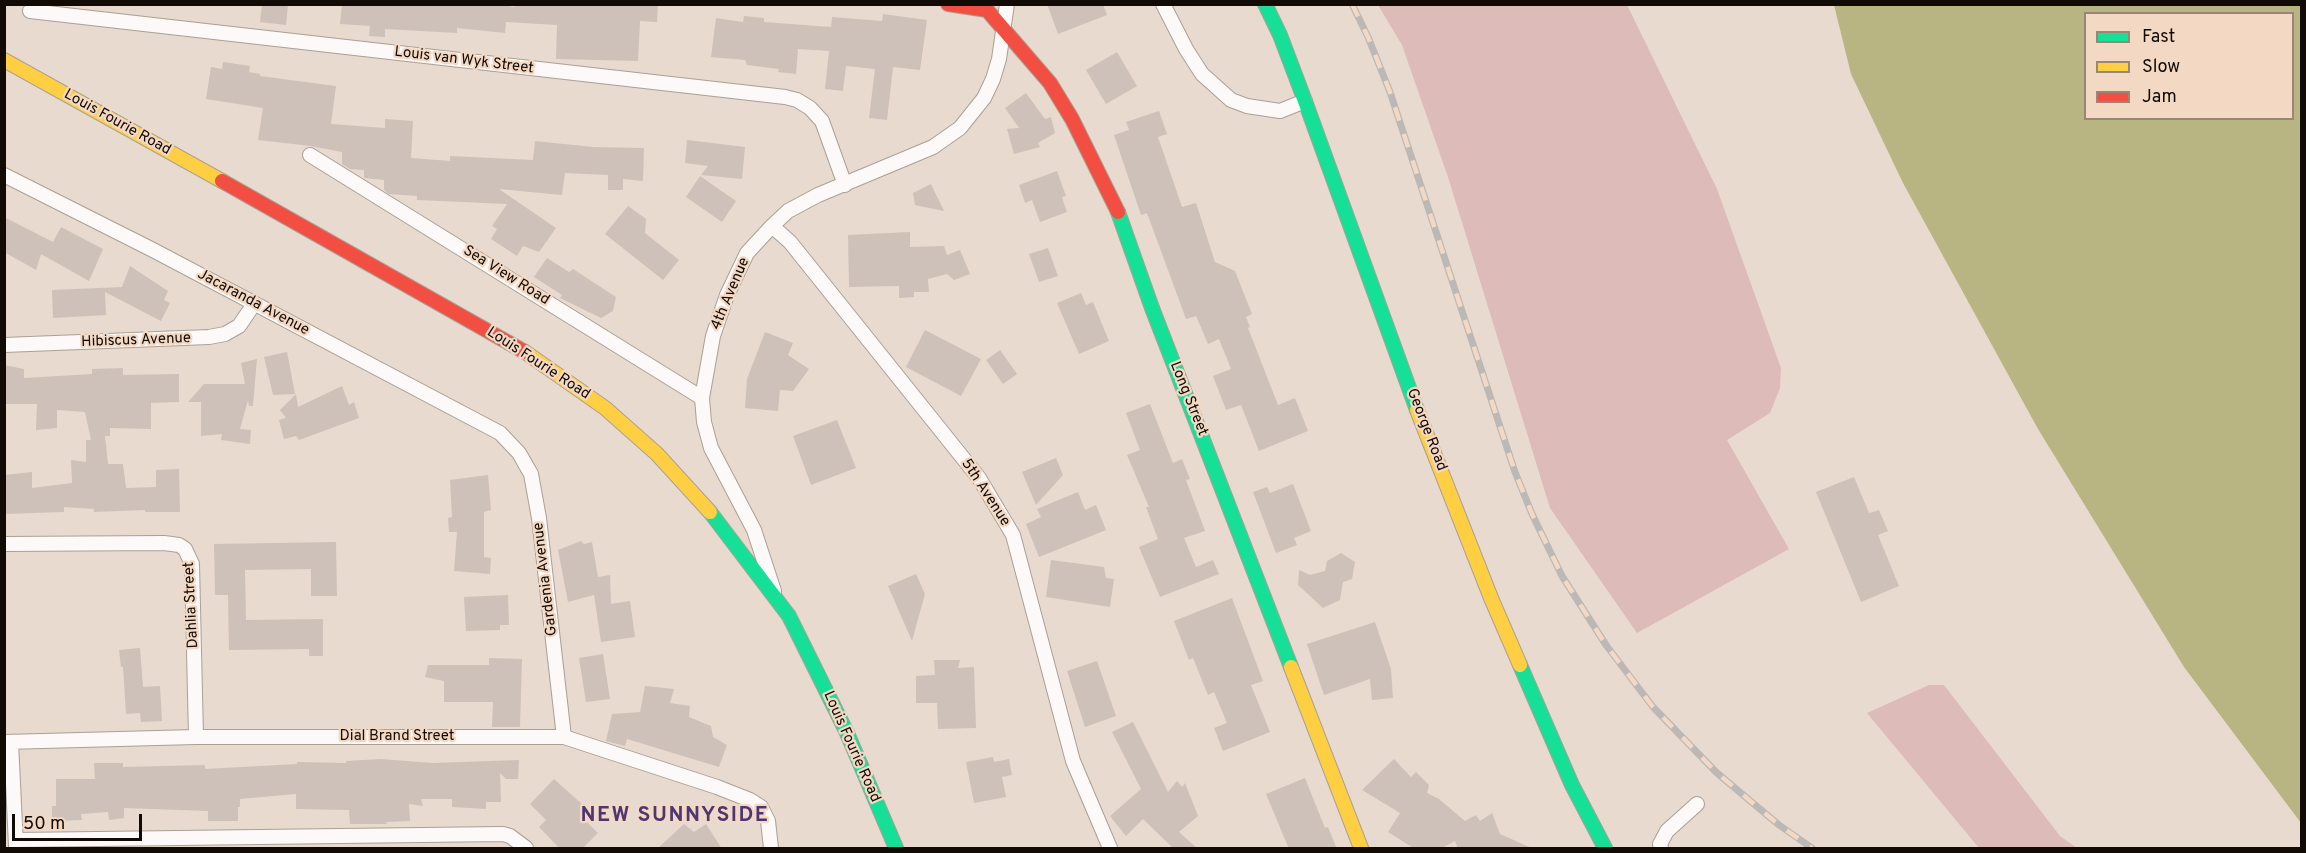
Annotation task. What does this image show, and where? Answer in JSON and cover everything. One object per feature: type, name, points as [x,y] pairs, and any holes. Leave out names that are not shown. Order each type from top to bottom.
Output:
[{"type":"street","name":"Long Street","points":[[948,4],[987,10],[1050,83],[1072,119],[1113,199],[1152,308],[1361,849]]},
{"type":"street","name":"4th Avenue","points":[[775,596],[754,530],[711,448],[704,422],[702,398],[713,336],[727,295],[747,254],[772,226],[799,204],[933,147],[960,128],[984,98],[993,79],[999,60],[1007,4]]},
{"type":"street","points":[[1163,4],[1186,49],[1202,74],[1230,100],[1247,106],[1280,111],[1305,101]]},
{"type":"street","name":"George Road","points":[[1265,4],[1280,35],[1418,410],[1491,598],[1572,786],[1605,849]]},
{"type":"street","name":"Louis van Wyk Street","points":[[30,11],[785,97],[797,100],[810,108],[822,121],[844,184]]},
{"type":"street","name":"Louis Fourie Road","points":[[4,60],[533,356],[605,408],[657,454],[700,499],[789,616],[847,733],[896,849]]},
{"type":"street","name":"Sea View Road","points":[[310,155],[702,398]]},
{"type":"street","name":"Jacaranda Avenue","points":[[4,175],[153,250],[500,433]]},
{"type":"street","name":"5th Avenue","points":[[772,226],[790,242],[979,478],[1013,535],[1072,761],[1110,849]]},
{"type":"street","name":"Hibiscus Avenue","points":[[4,345],[209,338],[225,334],[239,326],[254,304]]},
{"type":"street","name":"Gardenia Avenue","points":[[500,433],[519,453],[531,474],[539,518],[564,737]]},
{"type":"street","name":"Dahlia Street","points":[[4,544],[164,543],[179,545],[185,549],[192,564],[196,736]]},
{"type":"street","points":[[847,733],[891,849]]},
{"type":"street","name":"Dial Brand Street","points":[[8,742],[196,736],[564,737],[750,800],[761,807],[768,821],[771,849]]},
{"type":"street","points":[[8,742],[16,844],[503,834],[510,836],[526,849]]},
{"type":"street","points":[[1661,849],[1660,844],[1667,831],[1697,804]]},
{"type":"shaded area","points":[[1378,5],[1627,5],[1717,189],[1781,368],[1780,388],[1770,413],[1727,440],[1789,549],[1637,633],[1550,508],[1448,177],[1402,45]]},
{"type":"shaded area","points":[[1834,5],[2301,5],[2301,823],[2184,667],[2038,429],[1903,183],[1851,74]]},
{"type":"shaded area","points":[[1929,685],[1944,685],[2060,836],[2077,848],[1979,848],[1867,713]]},
{"type":"building","points":[[262,4],[288,4],[286,25],[260,22]]},
{"type":"building","points":[[342,4],[497,4],[514,7],[515,4],[658,4],[657,22],[640,21],[638,61],[556,59],[557,25],[506,22],[505,33],[457,28],[457,33],[385,29],[385,37],[369,36],[370,26],[340,24]]},
{"type":"building","points":[[1047,4],[1103,4],[1107,15],[1058,34]]},
{"type":"building","points":[[883,14],[927,20],[920,70],[893,67],[887,120],[869,118],[875,69],[846,66],[843,91],[825,89],[829,51],[798,49],[796,74],[778,72],[779,69],[747,65],[745,60],[711,57],[716,18],[743,22],[744,16],[764,18],[764,22],[831,27],[832,17],[882,21]]},
{"type":"building","points":[[1117,52],[1137,86],[1106,104],[1086,70]]},
{"type":"building","points":[[223,62],[250,66],[249,72],[260,74],[260,76],[336,86],[331,124],[385,128],[385,119],[413,121],[411,158],[450,161],[450,156],[533,160],[535,141],[593,147],[644,148],[643,181],[623,179],[623,190],[608,190],[608,175],[565,173],[562,195],[499,189],[556,228],[539,252],[523,246],[517,256],[491,239],[497,229],[492,226],[507,204],[417,200],[417,196],[389,194],[384,190],[384,180],[364,178],[364,170],[350,169],[342,164],[342,152],[258,140],[263,108],[206,99],[211,67],[222,69]]},
{"type":"building","points":[[1026,93],[1045,119],[1051,117],[1055,133],[1038,143],[1040,147],[1014,154],[1007,129],[1019,128],[1005,108]]},
{"type":"building","points":[[1159,111],[1167,134],[1158,137],[1182,207],[1196,203],[1215,262],[1235,271],[1252,314],[1246,317],[1250,327],[1248,328],[1278,405],[1295,398],[1308,431],[1259,451],[1241,405],[1226,410],[1213,376],[1231,369],[1219,339],[1208,344],[1196,316],[1186,319],[1147,213],[1141,215],[1114,135],[1129,130],[1126,122]]},
{"type":"building","points":[[687,140],[745,147],[742,179],[701,175],[708,166],[685,163]]},
{"type":"building","points":[[1057,171],[1066,196],[1062,197],[1067,212],[1040,222],[1032,200],[1025,203],[1019,185]]},
{"type":"building","points":[[700,176],[736,201],[722,222],[686,197]]},
{"type":"building","points":[[931,184],[944,211],[915,205],[913,193]]},
{"type":"building","points":[[628,206],[646,219],[645,233],[679,260],[663,280],[605,234]]},
{"type":"building","points":[[4,217],[53,242],[61,227],[103,249],[89,281],[41,254],[36,270],[4,252]]},
{"type":"building","points":[[910,232],[910,247],[944,246],[947,255],[960,250],[970,274],[954,280],[947,274],[928,279],[929,292],[914,292],[914,297],[899,298],[899,286],[849,287],[848,235]]},
{"type":"building","points":[[1048,248],[1058,276],[1039,282],[1029,254]]},
{"type":"building","points":[[547,258],[569,272],[573,269],[616,297],[613,311],[601,318],[560,298],[562,295],[534,277]]},
{"type":"building","points":[[130,266],[168,291],[164,300],[170,303],[161,321],[105,292],[106,315],[53,318],[52,290],[122,287]]},
{"type":"building","points":[[1081,293],[1086,305],[1093,302],[1109,341],[1079,354],[1057,303]]},
{"type":"building","points":[[925,330],[981,359],[961,396],[906,367]]},
{"type":"building","points":[[765,332],[793,343],[788,355],[809,369],[793,391],[780,390],[778,411],[745,408],[747,379]]},
{"type":"building","points":[[1000,350],[1017,374],[1003,384],[986,360]]},
{"type":"building","points":[[287,352],[295,394],[273,395],[264,357]]},
{"type":"building","points":[[257,359],[253,406],[249,406],[248,400],[240,429],[251,430],[250,444],[221,440],[222,434],[201,436],[201,402],[188,402],[204,384],[245,384],[241,363]]},
{"type":"building","points":[[4,365],[24,369],[24,378],[92,374],[92,369],[123,368],[123,375],[179,374],[179,402],[151,403],[151,429],[110,428],[110,436],[105,436],[108,464],[123,464],[126,488],[156,487],[156,470],[179,469],[180,512],[145,512],[145,510],[94,512],[94,509],[64,507],[64,512],[4,514],[4,475],[32,472],[32,488],[72,483],[71,460],[86,462],[86,440],[91,440],[85,412],[57,410],[57,428],[36,430],[37,404],[4,404]]},
{"type":"building","points":[[342,386],[349,405],[354,402],[359,418],[299,440],[296,436],[284,439],[279,420],[286,418],[280,410],[296,394],[298,407]]},
{"type":"building","points":[[1150,404],[1173,463],[1182,459],[1190,479],[1186,480],[1205,531],[1184,538],[1196,567],[1213,560],[1219,574],[1160,597],[1139,547],[1158,539],[1146,507],[1149,507],[1127,455],[1140,450],[1126,413]]},
{"type":"building","points":[[837,420],[856,468],[811,485],[793,436]]},
{"type":"building","points":[[1056,458],[1063,475],[1036,505],[1022,472]]},
{"type":"building","points":[[488,475],[491,510],[484,512],[484,557],[491,558],[490,574],[454,571],[457,532],[449,532],[448,518],[452,517],[450,480]]},
{"type":"building","points":[[1854,477],[1869,513],[1879,510],[1888,531],[1878,535],[1899,586],[1861,602],[1816,492]]},
{"type":"building","points":[[1293,484],[1311,531],[1294,538],[1297,545],[1276,553],[1253,492],[1267,487],[1270,493]]},
{"type":"building","points":[[1078,492],[1085,510],[1096,505],[1106,530],[1039,557],[1026,524],[1041,517],[1037,509]]},
{"type":"building","points":[[581,541],[584,544],[592,542],[598,577],[610,575],[611,604],[630,601],[635,637],[601,642],[594,595],[568,602],[558,550]]},
{"type":"building","points":[[336,542],[337,596],[311,596],[311,569],[245,570],[246,620],[323,619],[323,656],[309,656],[309,649],[229,650],[228,595],[215,595],[214,544]]},
{"type":"building","points":[[1341,553],[1355,562],[1352,579],[1343,582],[1340,600],[1323,608],[1298,585],[1299,570],[1310,575],[1325,571],[1327,561]]},
{"type":"building","points":[[1051,560],[1104,567],[1106,578],[1114,579],[1110,607],[1046,597]]},
{"type":"building","points":[[916,574],[925,594],[912,641],[888,586]]},
{"type":"building","points":[[508,595],[509,625],[500,625],[500,630],[466,631],[464,597]]},
{"type":"building","points":[[1232,598],[1263,681],[1251,685],[1270,732],[1223,751],[1214,728],[1227,723],[1214,692],[1208,695],[1193,658],[1189,660],[1174,621]]},
{"type":"building","points":[[1375,622],[1391,669],[1393,698],[1372,700],[1370,679],[1324,695],[1307,644]]},
{"type":"building","points":[[140,648],[143,687],[160,686],[162,721],[141,722],[140,713],[126,714],[123,667],[121,667],[119,650]]},
{"type":"building","points":[[603,654],[610,699],[586,702],[579,658]]},
{"type":"building","points":[[489,658],[522,659],[520,727],[492,727],[493,702],[444,702],[444,681],[425,677],[428,665],[489,665]]},
{"type":"building","points":[[934,660],[960,660],[958,668],[974,667],[976,728],[938,729],[937,703],[916,703],[916,676],[935,675]]},
{"type":"building","points":[[1097,661],[1116,716],[1085,727],[1067,671]]},
{"type":"building","points":[[645,686],[674,689],[670,703],[690,706],[689,717],[711,726],[713,737],[727,745],[719,767],[627,739],[625,746],[606,741],[612,714],[640,712]]},
{"type":"building","points":[[1133,722],[1168,792],[1177,781],[1182,787],[1185,783],[1198,816],[1179,832],[1198,849],[1174,849],[1143,819],[1126,836],[1110,816],[1141,789],[1112,732]]},
{"type":"building","points":[[993,757],[994,762],[1009,759],[1012,775],[1002,777],[1006,797],[974,803],[966,762]]},
{"type":"building","points":[[381,759],[433,763],[519,760],[518,779],[506,779],[500,773],[501,802],[486,802],[486,809],[452,807],[452,799],[421,799],[423,806],[409,804],[410,821],[386,822],[387,824],[350,824],[349,810],[296,809],[296,794],[240,799],[238,821],[208,821],[208,811],[124,808],[124,818],[109,820],[108,812],[81,814],[82,820],[52,821],[52,806],[56,806],[56,779],[95,779],[94,763],[123,763],[123,767],[205,765],[205,769],[297,764],[297,762],[346,763],[346,761]]},
{"type":"building","points":[[1394,759],[1411,777],[1416,772],[1429,785],[1427,793],[1439,799],[1465,821],[1476,815],[1480,821],[1492,813],[1500,834],[1534,849],[1458,849],[1455,841],[1440,849],[1415,849],[1388,832],[1400,813],[1362,790]]},
{"type":"building","points":[[1305,778],[1325,828],[1328,827],[1337,849],[1289,849],[1266,794]]},
{"type":"building","points":[[554,779],[593,814],[586,821],[598,833],[582,849],[560,849],[539,827],[546,820],[530,804]]},
{"type":"building","points":[[684,824],[694,832],[706,824],[722,849],[657,849]]},
{"type":"railway","points":[[1352,4],[1390,92],[1515,472],[1532,514],[1562,576],[1606,645],[1653,707],[1717,773],[1779,825],[1812,848]]},
{"type":"traffic: fast","points":[[1265,4],[1280,35],[1305,101],[1417,410]]},
{"type":"traffic: fast","points":[[1118,212],[1152,308],[1291,667]]},
{"type":"traffic: fast","points":[[710,512],[789,616],[847,733],[896,848]]},
{"type":"traffic: fast","points":[[1520,665],[1572,785],[1605,848]]},
{"type":"traffic: slow","points":[[4,60],[222,181]]},
{"type":"traffic: slow","points":[[525,352],[605,408],[657,454],[710,512]]},
{"type":"traffic: slow","points":[[1417,410],[1520,665]]},
{"type":"traffic: slow","points":[[1291,667],[1361,848]]},
{"type":"traffic: jam","points":[[948,4],[987,10],[1050,83],[1072,119],[1118,212]]},
{"type":"traffic: jam","points":[[222,181],[525,352]]},
{"type":"district","name":"NEW SUNNYSIDE","points":[[675,817]]}]
